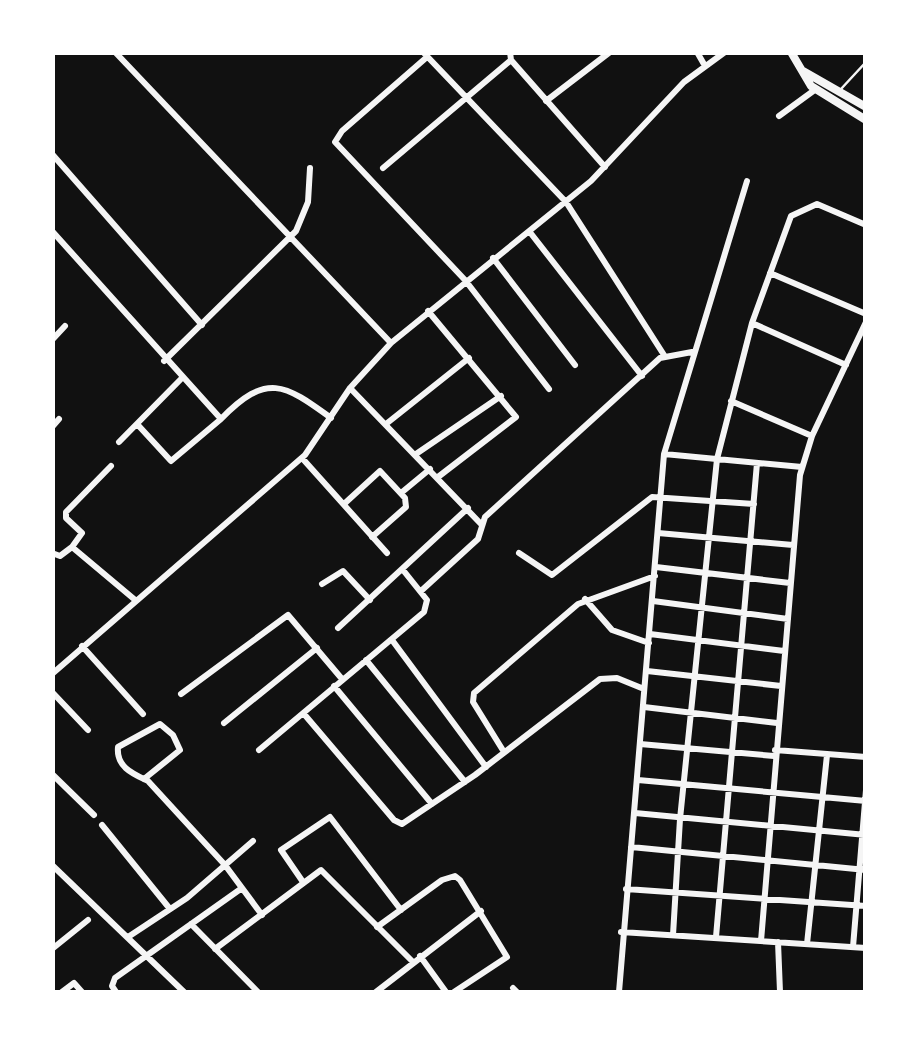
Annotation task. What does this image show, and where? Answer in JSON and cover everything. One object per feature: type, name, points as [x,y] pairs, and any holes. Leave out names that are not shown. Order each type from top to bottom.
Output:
[{"type":"street","points":[[115,52],[288,240],[391,343]]},
{"type":"street","points":[[546,100],[610,52]]},
{"type":"street","points":[[697,52],[705,66]]},
{"type":"street","points":[[52,674],[134,599],[259,500],[302,458],[350,388],[391,343],[566,202],[605,167],[665,100],[724,52]]},
{"type":"street","points":[[791,52],[816,90],[866,120]]},
{"type":"street","points":[[549,389],[465,280],[335,142],[342,131],[425,55],[464,100],[566,202],[664,355]]},
{"type":"street","points":[[382,168],[510,56],[605,167]]},
{"type":"street","points":[[803,72],[866,107]]},
{"type":"street","points":[[779,116],[816,90]]},
{"type":"street","points":[[52,154],[202,325]]},
{"type":"street","points":[[164,361],[288,240],[308,202],[310,168]]},
{"type":"street","points":[[619,992],[621,932],[635,814],[664,454],[692,352],[748,180]]},
{"type":"street","points":[[674,934],[680,819],[712,501],[730,400],[752,322],[792,216],[806,207],[825,206],[866,225]]},
{"type":"street","points":[[52,231],[164,361],[221,419]]},
{"type":"street","points":[[529,231],[642,376]]},
{"type":"street","points":[[494,258],[575,365]]},
{"type":"street","points":[[770,273],[866,314]]},
{"type":"street","points":[[428,311],[501,396],[515,420],[438,477]]},
{"type":"street","points":[[752,322],[846,365]]},
{"type":"street","points":[[761,940],[774,753],[802,466],[812,436],[866,322]]},
{"type":"street","points":[[52,340],[65,326]]},
{"type":"street","points":[[421,591],[478,539],[482,524],[664,355],[692,352]]},
{"type":"street","points":[[386,424],[468,358]]},
{"type":"street","points":[[119,442],[182,379]]},
{"type":"street","points":[[137,424],[171,461],[178,460],[246,398],[276,386],[291,388],[331,418]]},
{"type":"street","points":[[350,388],[482,524]]},
{"type":"street","points":[[416,454],[501,396]]},
{"type":"street","points":[[730,400],[812,436]]},
{"type":"street","points":[[52,427],[59,419]]},
{"type":"street","points":[[664,454],[802,466]]},
{"type":"street","points":[[302,458],[387,553]]},
{"type":"street","points":[[716,938],[757,463]]},
{"type":"street","points":[[52,553],[60,556],[82,534],[66,518],[66,512],[110,466]]},
{"type":"street","points":[[401,493],[430,469]]},
{"type":"street","points":[[344,504],[380,471],[401,493],[406,507],[372,537]]},
{"type":"street","points":[[520,553],[548,574],[557,573],[640,503],[659,496],[754,504]]},
{"type":"street","points":[[338,628],[468,508]]},
{"type":"street","points":[[658,533],[793,544]]},
{"type":"street","points":[[72,547],[134,599]]},
{"type":"street","points":[[258,750],[428,607],[404,570]]},
{"type":"street","points":[[322,584],[343,571],[370,600]]},
{"type":"street","points":[[504,752],[472,702],[474,694],[586,599],[655,571],[790,582]]},
{"type":"street","points":[[586,599],[612,630],[650,638],[784,651]]},
{"type":"street","points":[[653,601],[788,618]]},
{"type":"street","points":[[180,694],[288,615],[342,679]]},
{"type":"street","points":[[392,640],[486,767]]},
{"type":"street","points":[[82,646],[143,714]]},
{"type":"street","points":[[224,723],[316,648]]},
{"type":"street","points":[[366,660],[465,782]]},
{"type":"street","points":[[647,670],[781,686]]},
{"type":"street","points":[[304,714],[398,824],[486,767],[600,678],[616,678],[644,689]]},
{"type":"street","points":[[334,686],[432,804]]},
{"type":"street","points":[[52,692],[88,730]]},
{"type":"street","points":[[644,707],[777,723]]},
{"type":"street","points":[[144,779],[180,750],[173,735],[160,724],[116,752],[128,772],[144,779],[225,864],[262,915]]},
{"type":"street","points":[[640,744],[733,753],[866,756]]},
{"type":"street","points":[[807,944],[827,755]]},
{"type":"street","points":[[52,774],[94,815]]},
{"type":"street","points":[[638,780],[865,800]]},
{"type":"street","points":[[853,947],[861,906],[866,790]]},
{"type":"street","points":[[635,814],[864,835]]},
{"type":"street","points":[[303,882],[281,850],[330,818],[401,910]]},
{"type":"street","points":[[102,825],[170,909]]},
{"type":"street","points":[[128,938],[254,841]]},
{"type":"street","points":[[631,847],[862,870]]},
{"type":"street","points":[[52,865],[184,992]]},
{"type":"street","points":[[215,948],[316,872],[326,872],[378,927],[450,992],[507,956],[455,876],[378,927]]},
{"type":"street","points":[[116,992],[112,982],[242,888]]},
{"type":"street","points":[[626,889],[861,906]]},
{"type":"street","points":[[376,992],[481,911]]},
{"type":"street","points":[[52,949],[88,920]]},
{"type":"street","points":[[190,924],[258,992]]},
{"type":"street","points":[[621,932],[866,948]]},
{"type":"street","points":[[778,942],[780,992]]},
{"type":"street","points":[[62,992],[74,983],[82,992]]},
{"type":"lane","points":[[840,90],[866,62]]}]
